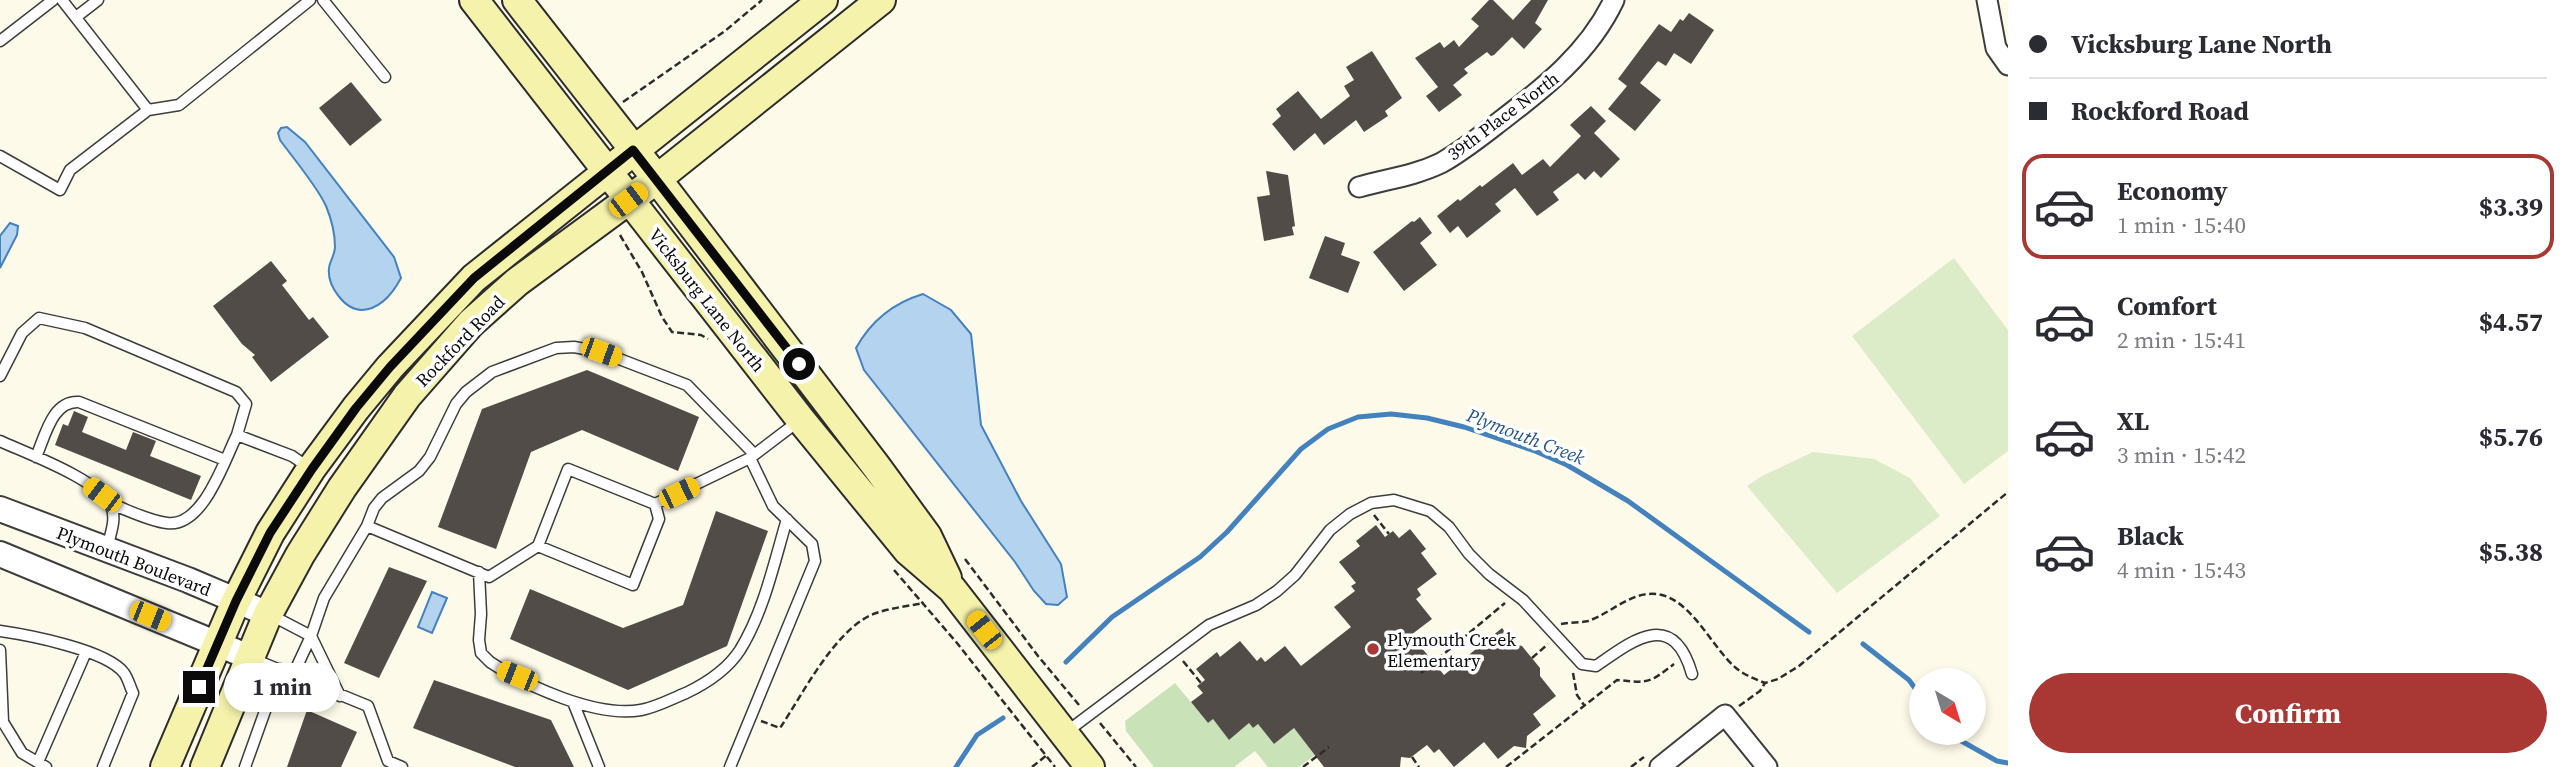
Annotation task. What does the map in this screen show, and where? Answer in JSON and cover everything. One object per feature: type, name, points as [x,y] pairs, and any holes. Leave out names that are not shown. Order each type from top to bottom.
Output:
[{"type":"main road","name":"Vicksburg Lane North","points":[[474,0],[801,420],[908,551],[952,589]]},
{"type":"main road","name":"Vicksburg Lane North","points":[[517,0],[657,178],[928,536],[952,589],[1055,744],[1090,767]]},
{"type":"main road","name":"Rockford Road","points":[[165,767],[236,601],[270,533],[356,408],[390,367],[474,278],[823,0]]},
{"type":"main road","name":"Rockford Road","points":[[205,767],[268,614],[300,555],[342,488],[407,396],[471,323],[517,282],[657,178],[881,0]]},
{"type":"street","name":"39th Place North","points":[[1359,187],[1405,177],[1442,162],[1475,140],[1565,69],[1590,41],[1614,0]]},
{"type":"street","points":[[1987,0],[1996,48],[2008,65]]},
{"type":"street","name":"Plymouth Boulevard","points":[[0,509],[268,614]]},
{"type":"street","points":[[0,554],[249,657]]},
{"type":"street","points":[[1660,767],[1725,715],[1767,767]]},
{"type":"lane","points":[[0,41],[53,0]]},
{"type":"lane","points":[[62,0],[148,110]]},
{"type":"lane","points":[[76,17],[98,0]]},
{"type":"lane","points":[[0,156],[60,190],[70,170],[148,110],[179,105],[310,0]]},
{"type":"lane","points":[[323,0],[385,77]]},
{"type":"lane","points":[[0,376],[22,333],[39,318],[85,328],[236,392],[246,404],[237,435],[202,507],[180,523],[167,523],[111,504],[88,483],[0,441]]},
{"type":"lane","points":[[293,675],[311,636],[324,598],[367,526],[374,508],[382,498],[419,471],[430,457],[456,404],[466,392],[492,372],[556,348],[574,347],[601,352],[687,386],[752,456],[773,506],[812,544],[814,561],[730,767]]},
{"type":"lane","points":[[36,457],[57,411],[71,402],[79,402],[225,460]]},
{"type":"lane","points":[[367,526],[489,577],[538,546],[568,469],[655,504],[752,456],[801,420]]},
{"type":"lane","points":[[237,435],[292,456],[312,469]]},
{"type":"lane","points":[[1055,744],[1209,625],[1278,591],[1295,575],[1330,530],[1350,514],[1371,503],[1394,500],[1430,512],[1440,519],[1489,574],[1523,600],[1582,664],[1596,666],[1634,639],[1650,635],[1665,636],[1679,645],[1692,674]]},
{"type":"lane","points":[[107,549],[113,527],[114,514],[111,504]]},
{"type":"lane","points":[[538,546],[633,585],[659,519],[655,504]]},
{"type":"lane","points":[[479,572],[479,640],[481,653],[490,662],[503,671],[573,702],[620,711],[640,710],[659,705],[695,688],[727,667],[739,651],[758,612],[787,519]]},
{"type":"lane","points":[[268,614],[311,636],[340,696]]},
{"type":"lane","points":[[0,631],[42,638],[86,652],[123,672],[132,693],[103,767]]},
{"type":"lane","points":[[0,650],[3,722],[22,753],[42,765],[86,652]]},
{"type":"lane","points":[[249,657],[368,706],[386,764],[402,767]]},
{"type":"lane","points":[[245,767],[280,670]]},
{"type":"lane","points":[[573,702],[599,767]]},
{"type":"path","points":[[622,102],[762,0]]},
{"type":"path","points":[[1725,715],[1760,691],[1765,683],[1799,666],[2008,492]]},
{"type":"path","points":[[1550,628],[1565,623],[1587,621],[1609,612],[1631,598],[1662,594],[1677,600],[1737,670],[1765,683]]},
{"type":"path","points":[[1421,673],[1507,600]]},
{"type":"path","points":[[750,717],[780,728],[830,652],[857,623],[876,613],[923,603]]},
{"type":"path","points":[[1532,657],[1557,637]]},
{"type":"path","points":[[1175,651],[1201,683]]},
{"type":"path","points":[[1506,767],[1616,680],[1647,683],[1653,681],[1685,655]]},
{"type":"path","points":[[1032,767],[1055,744]]},
{"type":"path","points":[[1303,767],[1329,747]]},
{"type":"path","points":[[1412,757],[1419,767]]},
{"type":"green space","points":[[1954,258],[2008,330],[2008,451],[1964,484],[1852,336]]},
{"type":"green space","points":[[1813,452],[1874,459],[1910,478],[1940,516],[1837,593],[1747,486]]},
{"type":"green space","points":[[1175,683],[1208,723],[1213,719],[1229,740],[1249,723],[1253,728],[1258,724],[1274,744],[1294,728],[1315,755],[1299,767],[1268,767],[1255,751],[1234,767],[1154,767],[1126,731],[1125,721]]},
{"type":"water","points":[[287,127],[305,142],[394,257],[401,278],[390,294],[375,307],[355,309],[343,301],[334,289],[329,275],[335,247],[331,221],[317,190],[280,140],[278,133],[281,128]]},
{"type":"water","points":[[10,223],[18,226],[17,235],[0,268],[0,236]]},
{"type":"water","points":[[923,294],[951,310],[971,334],[981,425],[1021,501],[1061,564],[1067,597],[1058,605],[1046,604],[1034,591],[1015,562],[864,370],[856,348],[869,329],[884,314],[902,302]]},
{"type":"water","points":[[432,592],[447,598],[432,633],[418,627]]},
{"type":"building","points":[[1489,0],[1493,0],[1513,20],[1531,0],[1548,0],[1535,23],[1542,29],[1524,49],[1512,37],[1494,55],[1491,56],[1487,52],[1464,69],[1468,73],[1453,85],[1462,95],[1439,112],[1426,96],[1438,87],[1415,58],[1440,42],[1444,48],[1454,40],[1459,47],[1479,26],[1471,19]]},
{"type":"building","points":[[1689,13],[1714,30],[1691,64],[1674,53],[1666,66],[1658,61],[1640,83],[1661,100],[1635,131],[1608,109],[1627,86],[1618,79],[1659,24],[1671,32],[1680,19],[1683,21]]},
{"type":"building","points":[[1372,51],[1402,98],[1385,111],[1388,116],[1364,132],[1356,120],[1324,145],[1315,133],[1294,151],[1272,124],[1281,116],[1276,109],[1298,91],[1321,119],[1350,96],[1344,86],[1354,80],[1346,67]]},
{"type":"building","points":[[351,82],[382,120],[350,146],[319,108]]},
{"type":"building","points":[[1591,106],[1606,121],[1594,133],[1620,159],[1601,178],[1594,171],[1585,180],[1578,173],[1553,192],[1559,200],[1537,216],[1515,188],[1495,204],[1501,211],[1467,238],[1458,226],[1450,233],[1437,216],[1513,163],[1522,175],[1543,159],[1550,167],[1581,136],[1570,125]]},
{"type":"building","points":[[1266,171],[1288,175],[1295,226],[1292,227],[1294,235],[1264,241],[1257,197],[1270,195]]},
{"type":"building","points":[[1420,217],[1432,233],[1420,243],[1437,265],[1404,291],[1373,252]]},
{"type":"building","points":[[1325,236],[1345,243],[1341,255],[1360,262],[1348,293],[1309,278]]},
{"type":"building","points":[[271,261],[287,281],[282,285],[309,320],[313,317],[329,337],[271,382],[252,357],[255,355],[242,344],[213,306]]},
{"type":"building","points":[[587,370],[699,417],[678,471],[582,430],[531,452],[496,549],[438,527],[482,409]]},
{"type":"building","points":[[74,411],[88,417],[82,432],[126,450],[133,432],[156,441],[150,456],[201,476],[191,500],[55,445],[63,424],[68,426]]},
{"type":"building","points":[[716,511],[768,531],[727,646],[628,690],[510,639],[530,589],[623,628],[683,605]]},
{"type":"building","name":"Plymouth Creek Elementary","points":[[1376,525],[1385,537],[1393,531],[1399,538],[1410,529],[1426,549],[1421,553],[1437,574],[1417,589],[1421,595],[1416,599],[1432,619],[1411,635],[1444,675],[1502,628],[1514,644],[1522,646],[1540,668],[1540,676],[1556,696],[1533,714],[1541,725],[1527,736],[1526,748],[1514,746],[1498,759],[1484,742],[1454,767],[1439,749],[1434,753],[1427,745],[1410,758],[1401,757],[1400,767],[1324,767],[1294,728],[1274,744],[1258,724],[1253,728],[1249,723],[1229,740],[1213,719],[1208,723],[1191,702],[1203,693],[1197,686],[1205,680],[1196,669],[1217,652],[1220,657],[1240,641],[1257,661],[1261,657],[1265,662],[1285,646],[1301,666],[1351,627],[1334,607],[1355,591],[1351,586],[1356,583],[1339,562],[1360,546],[1356,541]]},
{"type":"building","points":[[389,567],[427,581],[379,678],[344,663]]},
{"type":"building","points":[[434,680],[551,720],[574,767],[515,767],[413,728]]},
{"type":"building","points":[[307,710],[357,732],[341,767],[287,767]]},
{"type":"waterway","name":"Plymouth Creek","points":[[1066,662],[1112,617],[1200,557],[1227,532],[1301,449],[1328,429],[1358,417],[1391,414],[1427,418],[1464,427],[1567,465],[1628,501],[1809,632]]},
{"type":"waterway","name":"Plymouth Creek","points":[[1863,644],[1909,680]]},
{"type":"waterway","name":"Plymouth Creek","points":[[956,767],[977,735],[1003,718]]},
{"type":"waterway","name":"Plymouth Creek","points":[[1970,746],[1997,761],[2008,763]]},
{"type":"place","name":"Plymouth Creek Elementary","points":[[1373,649]]},
{"type":"route","points":[[199,687],[236,601],[270,533],[356,408],[390,367],[474,278],[633,150],[799,364]]}]
